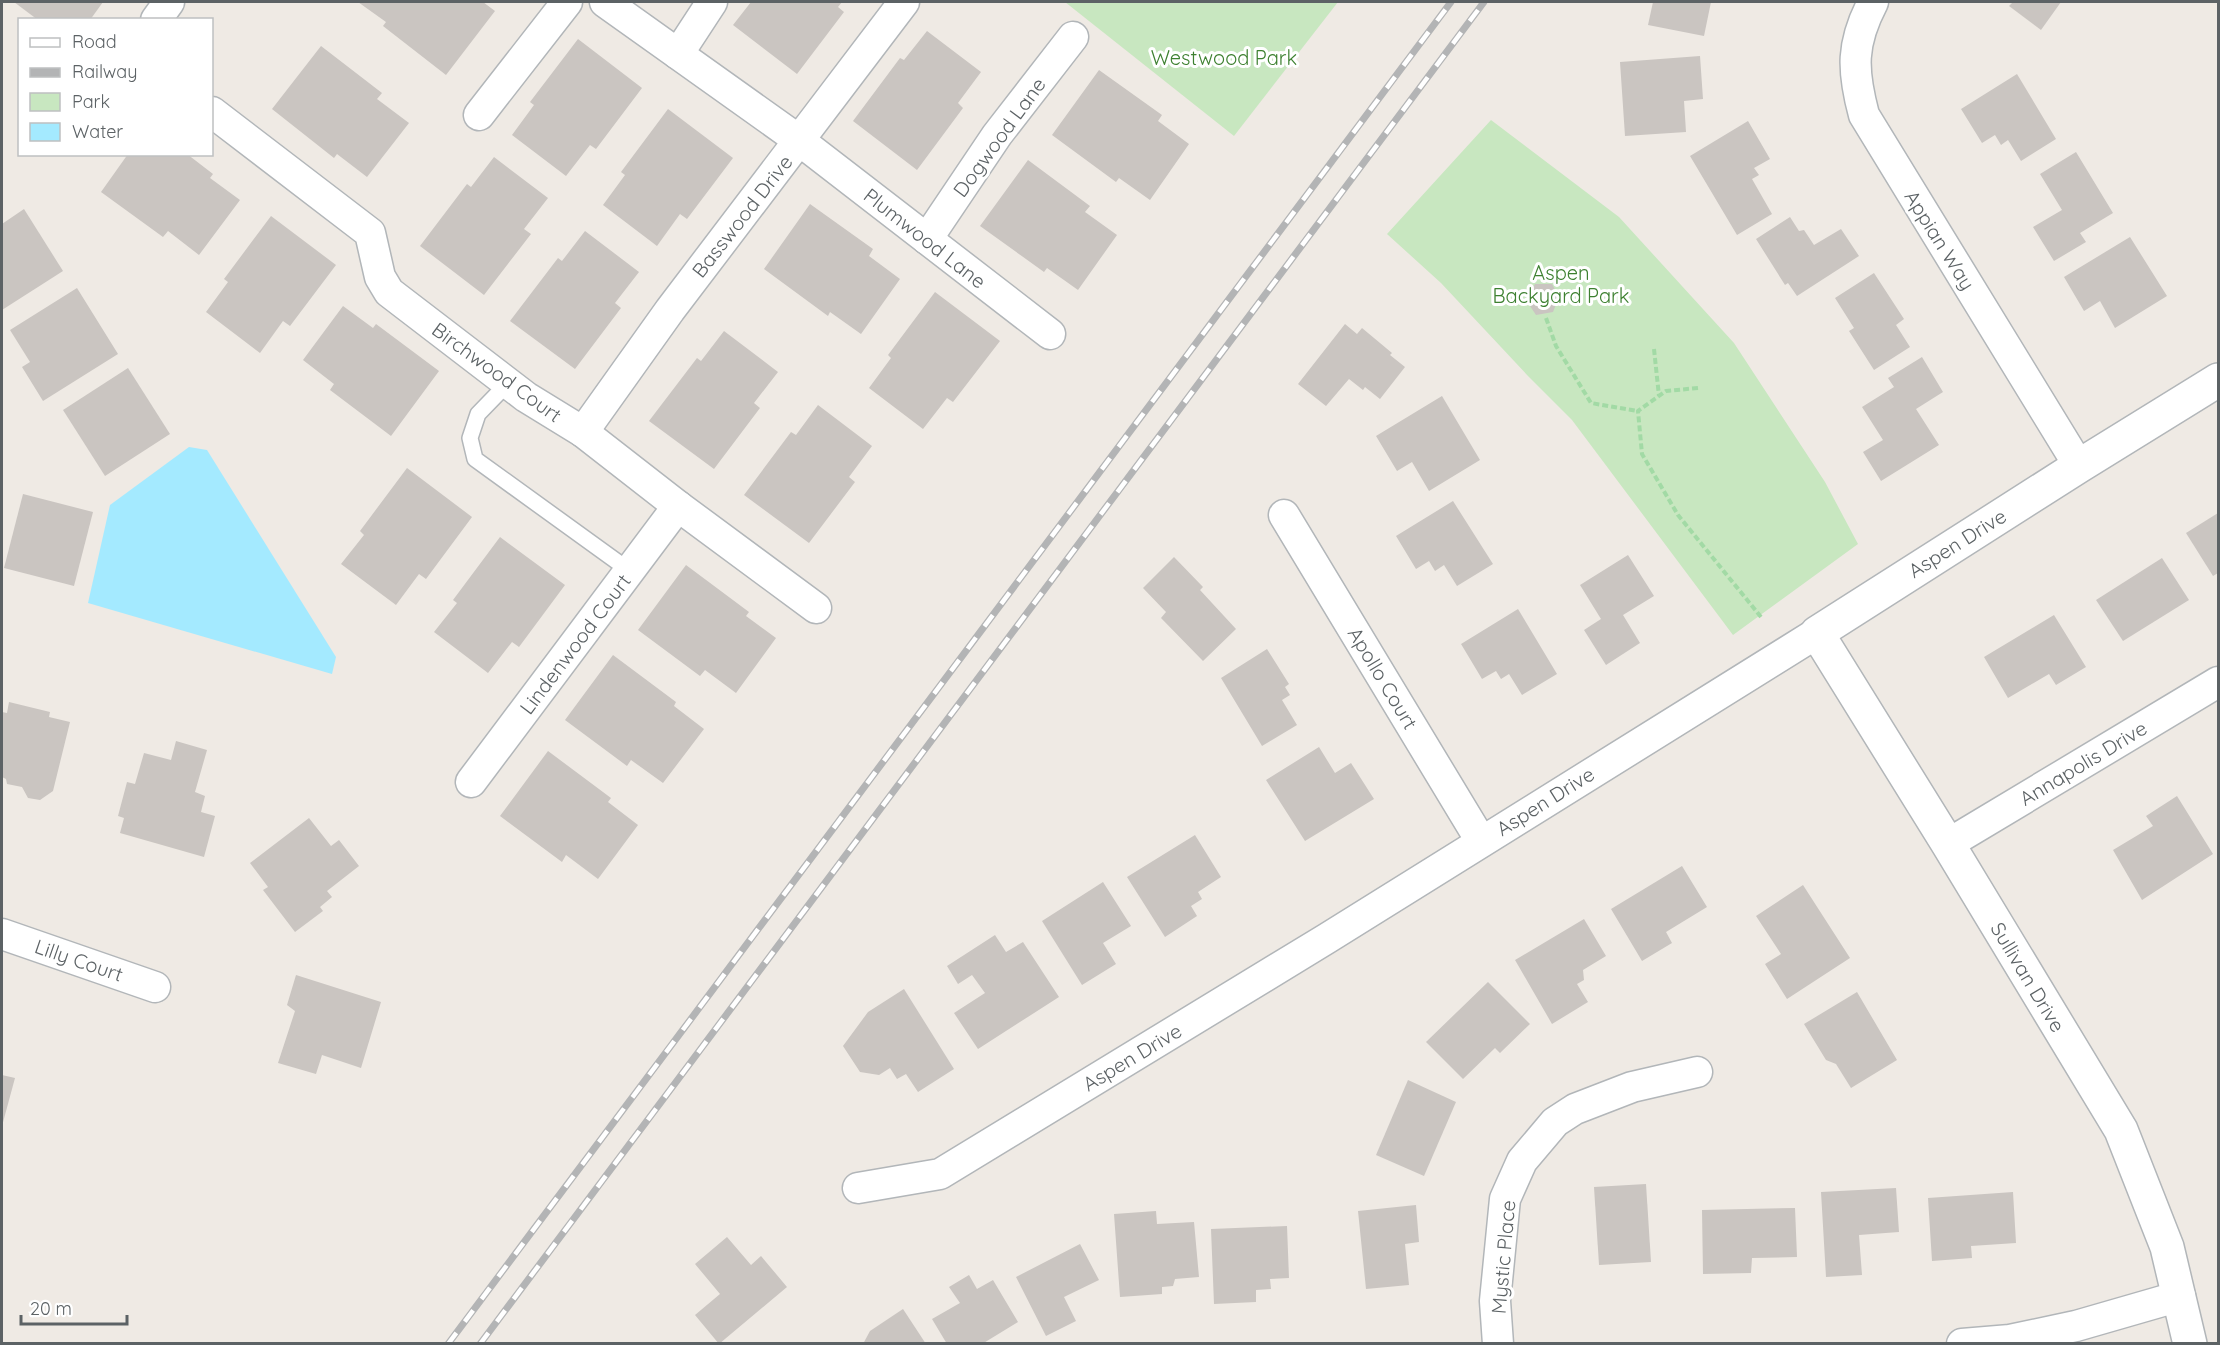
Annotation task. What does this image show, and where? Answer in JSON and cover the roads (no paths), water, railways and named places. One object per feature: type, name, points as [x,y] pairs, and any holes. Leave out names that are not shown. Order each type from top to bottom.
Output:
[{"type":"street","points":[[157,18],[169,2]]},
{"type":"street","points":[[479,115],[567,2]]},
{"type":"street","name":"Plumwood Lane","points":[[605,2],[800,141],[1050,334]]},
{"type":"street","points":[[678,54],[712,2]]},
{"type":"street","name":"Basswood Drive","points":[[584,432],[670,310],[904,2]]},
{"type":"street","name":"Appian Way","points":[[1873,2],[1864,18],[1855,57],[1855,81],[1864,115],[2079,466]]},
{"type":"street","name":"Dogwood Lane","points":[[927,239],[997,135],[1073,37]]},
{"type":"street","name":"Birchwood Court","points":[[213,113],[370,233],[380,277],[389,292],[508,383],[584,432],[678,506],[816,608]]},
{"type":"street","name":"Aspen Drive","points":[[858,1188],[940,1174],[1326,939],[2218,380]]},
{"type":"street","name":"Lindenwood Court","points":[[471,782],[678,506]]},
{"type":"street","name":"Apollo Court","points":[[1284,515],[1481,841]]},
{"type":"street","name":"Sullivan Drive","points":[[1816,633],[1948,844],[2121,1130],[2167,1247],[2190,1344]]},
{"type":"street","name":"Annapolis Drive","points":[[1948,844],[2218,682]]},
{"type":"street","name":"Lilly Court","points":[[2,934],[155,987]]},
{"type":"street","name":"Mystic Place","points":[[1498,1344],[1495,1301],[1505,1199],[1522,1161],[1555,1122],[1575,1109],[1632,1087],[1697,1072]]},
{"type":"street","points":[[1962,1344],[2010,1340],[2076,1326],[2180,1296]]},
{"type":"lane","points":[[508,383],[478,414],[470,438],[475,459],[630,571]]},
{"type":"water","points":[[189,447],[207,450],[336,657],[332,674],[88,603],[110,505]]},
{"type":"railway","points":[[448,1344],[1451,2]]},
{"type":"railway","points":[[480,1344],[1484,2]]},
{"type":"park label","name":"Westwood Park","points":[[1224,57]]},
{"type":"park label","name":"Aspen Backyard Park","points":[[1561,284]]}]
